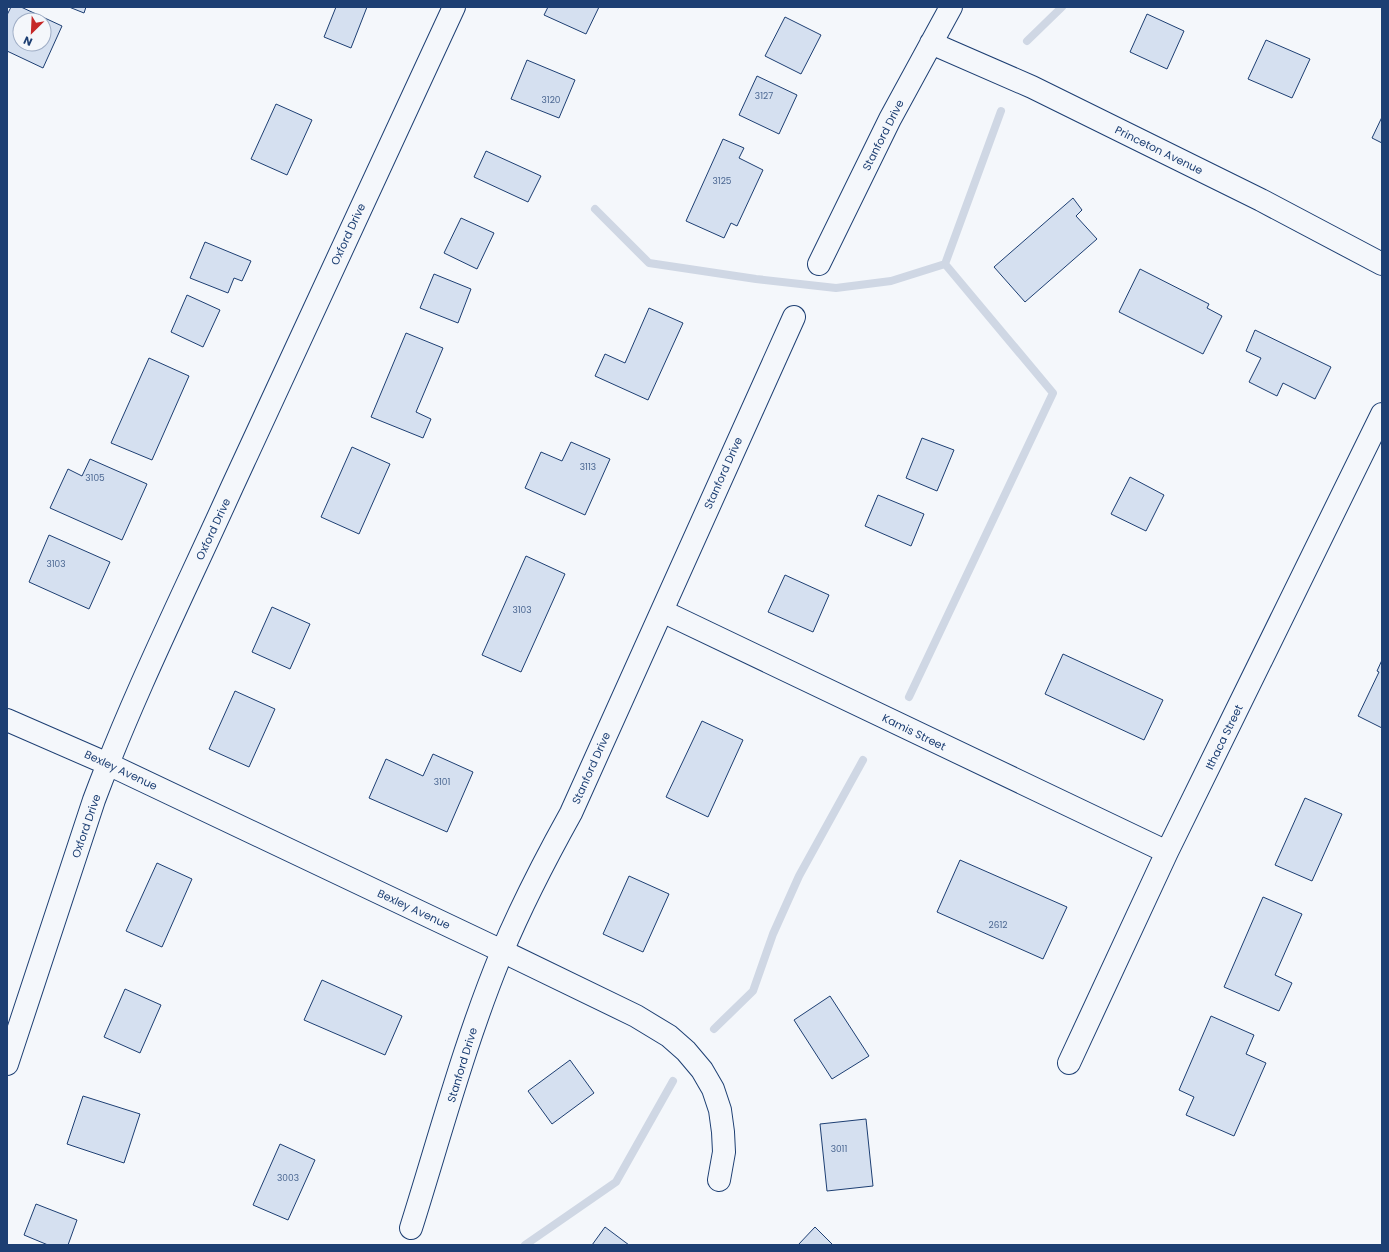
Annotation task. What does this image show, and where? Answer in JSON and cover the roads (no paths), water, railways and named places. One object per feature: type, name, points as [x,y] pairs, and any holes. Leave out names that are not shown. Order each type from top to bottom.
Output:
[{"type":"street","name":"Oxford Drive","points":[[7,1064],[94,800],[146,674],[454,7]]},
{"type":"street","name":"Stanford Drive","points":[[819,264],[890,119],[951,7]]},
{"type":"street","name":"Princeton Avenue","points":[[932,43],[1039,91],[1260,200],[1382,264]]},
{"type":"street","name":"Stanford Drive","points":[[411,1228],[474,1024],[502,951],[541,868],[571,813],[794,317]]},
{"type":"street","name":"Ithaca Street","points":[[1069,1062],[1167,852],[1382,414]]},
{"type":"street","name":"Kamis Street","points":[[662,611],[1167,852]]},
{"type":"street","name":"Bexley Avenue","points":[[7,720],[108,764],[502,951],[636,1016],[669,1036],[686,1051],[702,1070],[713,1089],[720,1110],[724,1152],[719,1180]]},
{"type":"waterway","points":[[1027,41],[1062,7]]},
{"type":"waterway","points":[[909,697],[1053,393],[945,264],[1001,111]]},
{"type":"waterway","points":[[595,209],[649,263],[756,279],[836,288],[891,281],[945,264]]},
{"type":"waterway","points":[[714,1029],[753,991],[773,934],[799,876],[863,760]]},
{"type":"waterway","points":[[525,1245],[616,1182],[673,1081]]}]
